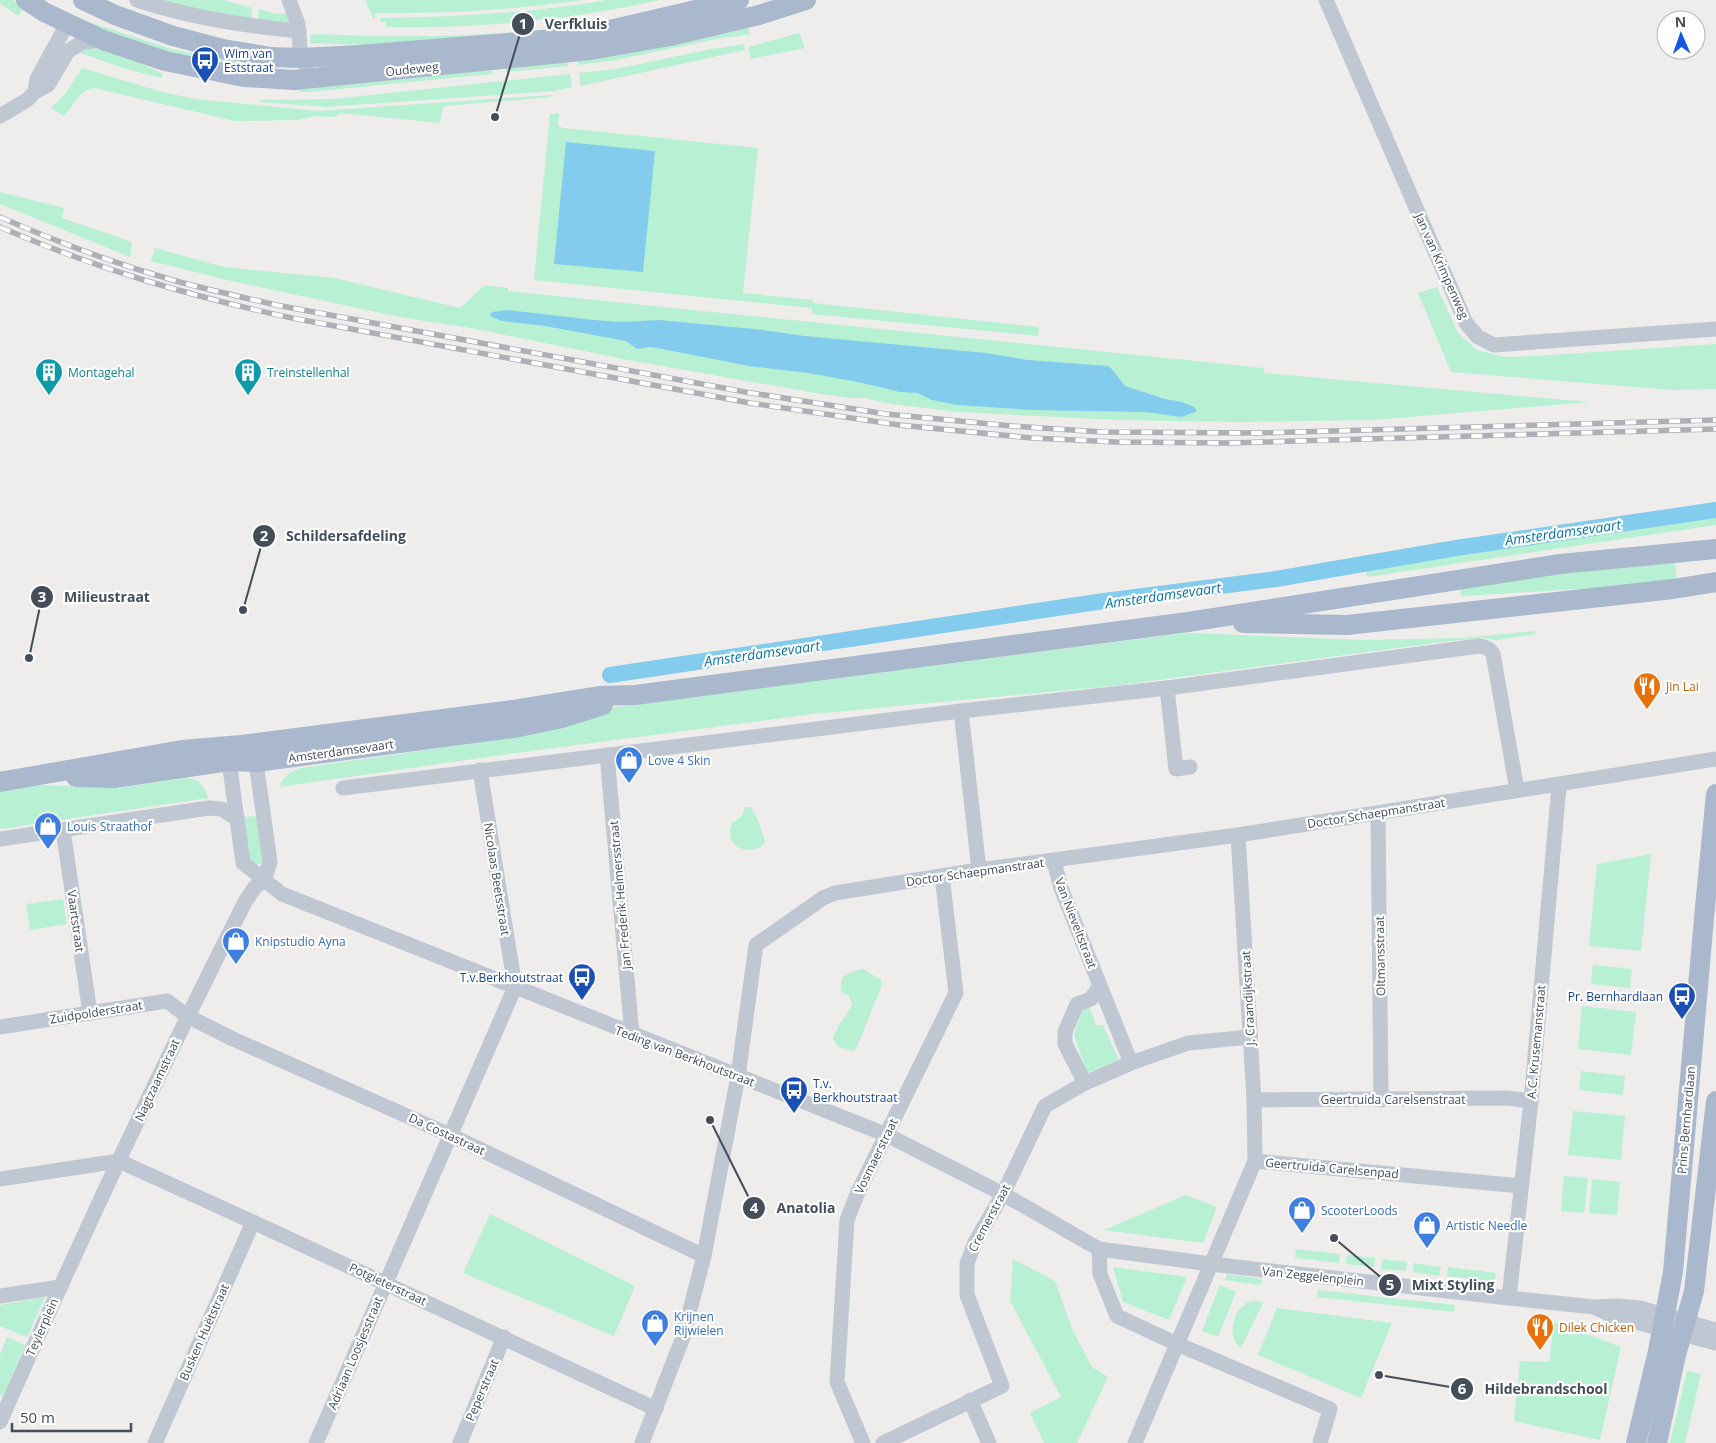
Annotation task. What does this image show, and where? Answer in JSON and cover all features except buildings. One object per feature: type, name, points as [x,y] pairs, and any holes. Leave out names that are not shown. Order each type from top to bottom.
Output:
[{"type":"main road","name":"Oudeweg","points":[[26,0],[67,24],[103,40],[165,61],[244,77],[294,80],[319,79],[591,50],[670,36],[741,20],[804,0]]},
{"type":"main road","name":"Oudeweg","points":[[82,0],[145,27],[200,44],[245,54],[301,58],[568,38],[634,25],[739,0]]},
{"type":"main road","points":[[67,24],[74,15],[78,14],[127,32],[145,27]]},
{"type":"main road","name":"Amsterdamsevaart","points":[[0,782],[182,750],[241,745],[512,710],[599,696],[635,695],[1188,622],[1560,564],[1716,549]]},
{"type":"main road","name":"Amsterdamsevaart","points":[[1188,622],[1347,624],[1673,589],[1716,582]]},
{"type":"main road","name":"Amsterdamsevaart","points":[[44,775],[114,778],[229,761],[256,762],[514,728],[562,718],[635,695]]},
{"type":"main road","name":"Prins Bernhardlaan","points":[[1636,1443],[1658,1351],[1673,1272],[1704,907],[1716,794]]},
{"type":"main road","points":[[1657,1443],[1694,1291],[1716,1101]]},
{"type":"street","points":[[137,0],[164,9],[213,20],[260,27],[299,30]]},
{"type":"street","points":[[289,0],[298,24],[301,58],[308,70],[319,79]]},
{"type":"street","name":"Jan van Krimpenweg","points":[[1326,0],[1466,323],[1478,337],[1494,345],[1716,329]]},
{"type":"street","points":[[35,92],[37,79],[67,24]]},
{"type":"street","points":[[0,116],[48,85],[68,51],[83,42],[103,40]]},
{"type":"street","points":[[343,788],[961,710],[1167,688],[1479,646],[1490,649],[1494,654],[1517,790]]},
{"type":"street","points":[[1167,688],[1176,769],[1190,767]]},
{"type":"street","points":[[961,710],[979,870]]},
{"type":"street","points":[[241,745],[256,762],[270,862],[264,881],[243,863],[229,761],[241,745]]},
{"type":"street","name":"Jan Frederik Helmersstraat","points":[[607,755],[632,1035]]},
{"type":"street","name":"Doctor Schaepmanstraat","points":[[642,1443],[683,1337],[704,1256],[738,1076],[756,944],[823,898],[835,893],[979,870],[1238,836],[1517,790],[1559,786],[1716,760]]},
{"type":"street","name":"Nicolaas Beetsstraat","points":[[480,770],[515,988]]},
{"type":"street","name":"A.C. Krusemanstraat","points":[[1509,1298],[1531,1101],[1559,786]]},
{"type":"street","points":[[0,839],[209,808],[222,809],[237,819]]},
{"type":"street","name":"Oltmansstraat","points":[[1378,813],[1382,1100]]},
{"type":"street","name":"Vaartstraat","points":[[63,830],[90,1013]]},
{"type":"street","name":"J. Craandijkstraat","points":[[1238,836],[1254,1100],[1255,1161]]},
{"type":"street","name":"Van Nieveltstraat","points":[[1054,861],[1061,888],[1131,1063]]},
{"type":"street","name":"Vosmaerstraat","points":[[863,1443],[837,1382],[848,1220],[858,1192],[956,993],[942,876]]},
{"type":"street","name":"Teding van Berkhoutstraat","points":[[264,881],[282,894],[887,1136],[1003,1194],[1099,1249]]},
{"type":"street","name":"Nagtzaamstraat","points":[[60,1286],[187,1016],[245,902],[255,887],[264,881]]},
{"type":"street","points":[[1085,1083],[1065,1044],[1065,1032],[1077,1004],[1091,999],[1100,985]]},
{"type":"street","name":"Adriaan Loosjesstraat","points":[[316,1443],[515,988]]},
{"type":"street","name":"Zuidpolderstraat","points":[[0,1027],[167,1001],[187,1016]]},
{"type":"street","name":"Da Costastraat","points":[[187,1016],[233,1039],[450,1135],[704,1256]]},
{"type":"street","points":[[1131,1063],[1188,1043],[1250,1038]]},
{"type":"street","name":"Cremerstraat","points":[[970,1400],[1002,1386],[967,1295],[967,1264],[975,1242],[1003,1194],[1045,1106],[1085,1083],[1131,1063]]},
{"type":"street","name":"Geertruida Carelsenstraat","points":[[1254,1100],[1506,1098],[1531,1101]]},
{"type":"street","points":[[0,1179],[118,1161]]},
{"type":"street","name":"Potgieterstraat","points":[[118,1161],[504,1337],[656,1409]]},
{"type":"street","name":"Geertruida Carelsenpad","points":[[1211,1264],[1255,1161],[1521,1186]]},
{"type":"street","name":"Busken Huëtstraat","points":[[155,1443],[254,1222]]},
{"type":"street","points":[[1099,1249],[1100,1274],[1117,1316],[1177,1344],[1330,1409],[1320,1443]]},
{"type":"street","name":"Van Zeggelenplein","points":[[1099,1249],[1211,1264],[1594,1307],[1614,1316],[1663,1322],[1716,1334]]},
{"type":"street","points":[[1135,1443],[1211,1264]]},
{"type":"street","name":"Teylerplein","points":[[0,1296],[60,1286]]},
{"type":"street","name":"Teylerplein","points":[[0,1422],[60,1286]]},
{"type":"street","name":"Peperstraat","points":[[460,1443],[504,1337]]},
{"type":"street","points":[[883,1443],[970,1400],[989,1443]]},
{"type":"green space","points":[[0,0],[13,0],[24,7],[18,16],[0,3]]},
{"type":"green space","points":[[152,0],[224,0],[252,8],[251,21]]},
{"type":"green space","points":[[365,0],[582,0],[478,11],[375,13],[375,18],[373,18]]},
{"type":"green space","points":[[607,0],[660,0],[558,18],[490,25],[386,27],[386,22],[381,22],[380,18],[494,14]]},
{"type":"green space","points":[[694,0],[722,0],[608,25],[370,45],[310,43],[310,35],[318,34],[364,36],[459,35],[508,33],[556,28],[650,12]]},
{"type":"green space","points":[[259,9],[277,14],[288,13],[290,20],[287,24],[257,22]]},
{"type":"green space","points":[[89,22],[171,49],[237,61],[237,64],[182,55],[148,46],[88,24]]},
{"type":"green space","points":[[747,22],[750,34],[721,38],[616,60],[578,65],[578,56]]},
{"type":"green space","points":[[799,33],[805,48],[751,59],[749,47]]},
{"type":"green space","points":[[744,44],[745,50],[581,86],[579,73],[616,69]]},
{"type":"green space","points":[[90,48],[118,54],[163,74],[161,78],[123,68],[81,53]]},
{"type":"green space","points":[[568,57],[568,66],[506,72],[505,62]]},
{"type":"green space","points":[[82,68],[162,92],[195,99],[318,111],[552,95],[551,97],[445,106],[442,110],[440,123],[340,113],[335,117],[315,116],[297,120],[235,121],[94,88],[80,95],[64,116],[51,108],[65,94]]},
{"type":"green space","points":[[491,70],[492,74],[309,92],[302,92],[297,89]]},
{"type":"green space","points":[[570,74],[572,87],[554,91],[326,107],[260,102],[260,100],[333,99]]},
{"type":"green space","points":[[550,114],[559,114],[558,126],[563,128],[758,148],[743,293],[813,300],[813,303],[1039,327],[1038,336],[812,314],[812,308],[534,280]]},
{"type":"green space","points":[[0,192],[64,208],[62,218],[132,242],[130,257],[0,204]]},
{"type":"green space","points":[[155,248],[224,267],[334,278],[460,308],[485,285],[508,288],[508,291],[517,292],[1264,368],[1264,373],[1589,402],[1373,420],[1241,422],[1118,420],[958,412],[885,403],[866,398],[821,394],[628,360],[471,328],[399,317],[227,280],[151,261]]},
{"type":"green space","points":[[1437,287],[1458,333],[1477,350],[1505,357],[1716,344],[1716,389],[1673,390],[1451,372],[1418,293]]},
{"type":"green space","points":[[1716,509],[1716,525],[1367,577],[1365,561]]},
{"type":"green space","points":[[1675,563],[1677,580],[1614,587],[1461,596],[1460,586],[1560,572]]},
{"type":"green space","points":[[1534,631],[1536,634],[1496,640],[1482,638],[1450,641],[1113,686],[813,714],[508,754],[280,787],[288,775],[301,768],[518,737],[609,708],[1178,634],[1360,640],[1463,638]]},
{"type":"green space","points":[[186,778],[201,784],[208,798],[0,829],[0,791],[40,785],[119,788]]},
{"type":"green space","points":[[745,807],[751,807],[759,823],[765,841],[760,848],[745,850],[738,847],[731,840],[730,831],[732,823],[742,816]]},
{"type":"green space","points":[[258,816],[265,863],[250,865],[243,817]]},
{"type":"green space","points":[[1651,854],[1641,951],[1589,946],[1597,864]]},
{"type":"green space","points":[[63,899],[67,924],[30,930],[26,904]]},
{"type":"green space","points":[[1593,965],[1632,969],[1630,988],[1591,984]]},
{"type":"green space","points":[[863,969],[881,980],[881,987],[854,1051],[838,1047],[833,1038],[852,1005],[849,996],[841,992],[841,980],[850,973]]},
{"type":"green space","points":[[1088,1004],[1096,1025],[1103,1025],[1119,1060],[1087,1073],[1074,1034],[1083,1010]]},
{"type":"green space","points":[[1582,1006],[1636,1012],[1631,1055],[1578,1049]]},
{"type":"green space","points":[[1581,1071],[1625,1076],[1623,1095],[1579,1090]]},
{"type":"green space","points":[[1573,1111],[1625,1116],[1621,1160],[1568,1155]]},
{"type":"green space","points":[[1564,1176],[1588,1178],[1584,1213],[1561,1211]]},
{"type":"green space","points":[[1592,1179],[1620,1182],[1617,1215],[1589,1213]]},
{"type":"green space","points":[[1186,1195],[1217,1207],[1203,1243],[1104,1230]]},
{"type":"green space","points":[[490,1214],[635,1286],[614,1336],[463,1273]]},
{"type":"green space","points":[[1296,1249],[1340,1254],[1339,1263],[1295,1258]]},
{"type":"green space","points":[[1347,1255],[1375,1258],[1374,1267],[1346,1264]]},
{"type":"green space","points":[[1013,1259],[1055,1281],[1073,1331],[1092,1367],[1108,1377],[1077,1443],[1044,1443],[1030,1413],[1061,1397],[1010,1301]]},
{"type":"green space","points":[[1382,1259],[1407,1262],[1406,1271],[1381,1269]]},
{"type":"green space","points":[[1414,1263],[1441,1267],[1439,1276],[1413,1272]]},
{"type":"green space","points":[[1113,1267],[1187,1277],[1169,1320],[1123,1302]]},
{"type":"green space","points":[[1448,1267],[1496,1273],[1494,1282],[1447,1276]]},
{"type":"green space","points":[[1227,1274],[1262,1279],[1261,1285],[1225,1280]]},
{"type":"green space","points":[[1220,1285],[1236,1292],[1218,1337],[1202,1331]]},
{"type":"green space","points":[[1318,1290],[1455,1305],[1454,1312],[1317,1297]]},
{"type":"green space","points":[[45,1297],[27,1337],[0,1326],[0,1305]]},
{"type":"green space","points":[[1259,1301],[1263,1303],[1241,1348],[1234,1338],[1233,1325],[1235,1318],[1247,1303]]},
{"type":"green space","points":[[1277,1308],[1392,1323],[1361,1398],[1258,1355]]},
{"type":"green space","points":[[1554,1322],[1621,1347],[1600,1440],[1514,1421],[1520,1361],[1549,1362]]},
{"type":"green space","points":[[7,1337],[25,1345],[3,1397],[0,1395],[0,1355]]},
{"type":"green space","points":[[1687,1371],[1701,1374],[1685,1443],[1670,1443]]},
{"type":"water","points":[[566,142],[655,151],[643,272],[554,264]]},
{"type":"water","points":[[507,310],[622,322],[659,320],[986,353],[1028,360],[1107,366],[1110,367],[1125,386],[1165,399],[1182,402],[1194,407],[1197,411],[1182,417],[1145,412],[1031,410],[957,405],[932,400],[917,393],[900,392],[808,373],[749,366],[657,348],[637,349],[626,341],[545,326],[502,321],[490,316],[492,312]]},
{"type":"waterway","name":"Amsterdamsevaart","points":[[610,675],[1104,601],[1276,579],[1456,548],[1716,510]]},
{"type":"railway","points":[[0,217],[109,260],[188,284],[276,305],[745,392],[886,414],[1102,432],[1258,433],[1716,420]]},
{"type":"railway","points":[[0,227],[72,256],[144,280],[180,291],[292,318],[750,403],[899,425],[1032,438],[1116,442],[1229,443],[1716,429]]},
{"type":"place","name":"Wim van Eststraat","points":[[205,84]]},
{"type":"place","name":"Verfkluis","points":[[495,117]]},
{"type":"place","name":"Montagehal","points":[[49,396]]},
{"type":"place","name":"Treinstellenhal","points":[[248,396]]},
{"type":"place","name":"Schildersafdeling","points":[[243,610]]},
{"type":"place","name":"Milieustraat","points":[[29,658]]},
{"type":"place","name":"Jin Lai","points":[[1647,710]]},
{"type":"place","name":"Love 4 Skin","points":[[629,784]]},
{"type":"place","name":"Louis Straathof","points":[[48,850]]},
{"type":"place","name":"Knipstudio Ayna","points":[[236,965]]},
{"type":"place","name":"T.v.Berkhoutstraat","points":[[582,1001]]},
{"type":"place","name":"Pr. Bernhardlaan","points":[[1682,1020]]},
{"type":"place","name":"T.v. Berkhoutstraat","points":[[794,1114]]},
{"type":"place","name":"Anatolia","points":[[710,1120]]},
{"type":"place","name":"ScooterLoods","points":[[1302,1234]]},
{"type":"place","name":"Mixt Styling","points":[[1334,1238]]},
{"type":"place","name":"Artistic Needle","points":[[1427,1249]]},
{"type":"place","name":"Krijnen Rijwielen","points":[[655,1347]]},
{"type":"place","name":"Dilek Chicken","points":[[1540,1351]]},
{"type":"place","name":"Hildebrandschool","points":[[1379,1375]]}]
